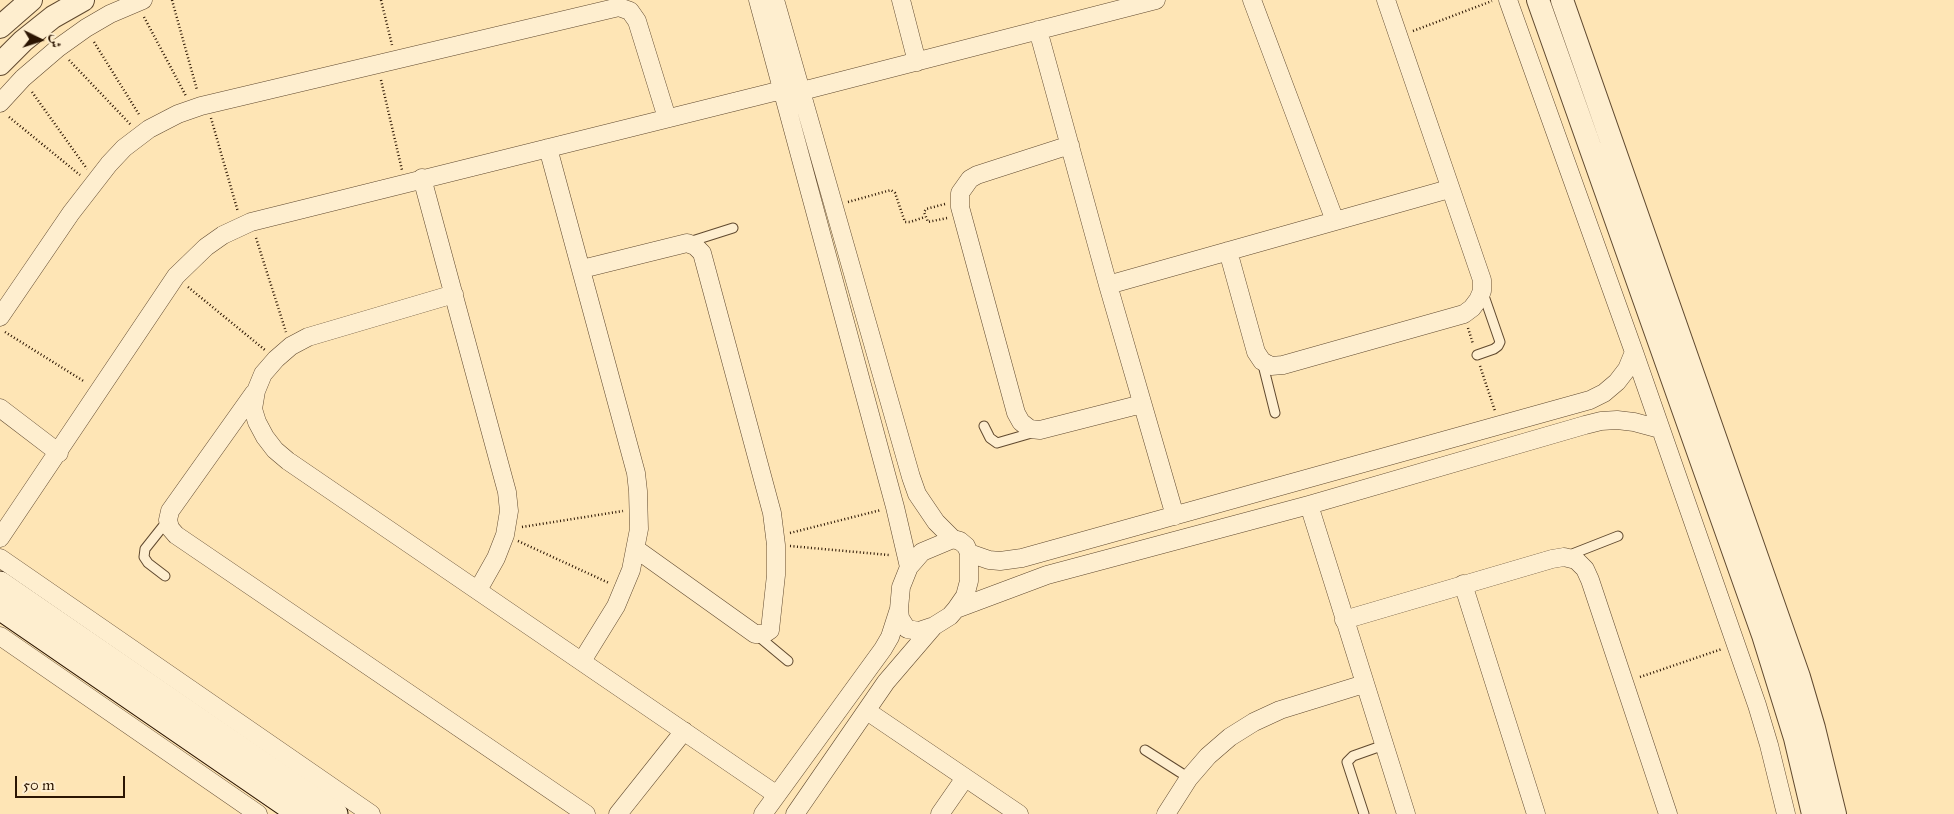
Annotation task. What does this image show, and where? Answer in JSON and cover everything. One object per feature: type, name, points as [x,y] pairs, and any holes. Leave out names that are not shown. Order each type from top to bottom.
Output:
[{"type":"main road","points":[[0,584],[335,814]]},
{"type":"main road","points":[[0,607],[301,814]]},
{"type":"street","points":[[0,27],[31,0]]},
{"type":"street","points":[[0,64],[38,29],[82,0]]},
{"type":"street","points":[[758,0],[895,507],[907,562],[901,587],[899,609],[883,649],[762,814]]},
{"type":"street","points":[[775,0],[911,478],[926,509],[936,522],[953,539],[960,542],[969,553],[989,560],[1011,561],[1590,400],[1604,393],[1617,382],[1634,352]]},
{"type":"street","points":[[901,0],[917,62]]},
{"type":"street","points":[[802,91],[1156,0]]},
{"type":"street","points":[[1252,0],[1335,221]]},
{"type":"street","points":[[1228,251],[1256,352],[1262,361],[1271,366],[1282,365],[1464,314],[1478,300],[1482,291],[1482,280],[1449,189],[1386,0]]},
{"type":"street","points":[[1508,0],[1736,645],[1769,745],[1786,814]]},
{"type":"street","points":[[1538,0],[1763,635],[1792,729],[1814,814]]},
{"type":"street","points":[[1562,0],[1798,677],[1814,728],[1835,814]]},
{"type":"street","points":[[4,109],[23,78],[58,48],[86,28],[140,1]]},
{"type":"street","points":[[0,317],[94,183],[119,153],[145,132],[201,106],[608,8],[629,6],[637,20],[667,118]]},
{"type":"street","points":[[1038,30],[1108,285],[1175,516]]},
{"type":"street","points":[[0,538],[59,453],[176,276],[206,247],[246,224],[782,90]]},
{"type":"street","points":[[1070,146],[978,175],[964,185],[960,207],[1016,413],[1021,422],[1030,429],[1040,430],[1142,404]]},
{"type":"street","points":[[548,148],[636,473],[640,508],[636,549],[624,590],[582,661]]},
{"type":"street","points":[[413,181],[454,294],[508,492],[509,511],[506,532],[496,558],[478,590]]},
{"type":"street","points":[[1108,285],[1449,189]]},
{"type":"street","points":[[582,269],[687,243],[696,246],[702,252],[772,513],[776,575],[770,630],[764,634],[756,634],[636,549]]},
{"type":"street","points":[[454,294],[308,337],[291,346],[263,374],[256,391],[253,409],[265,437],[275,450],[288,461],[777,795]]},
{"type":"street","points":[[256,391],[170,511],[168,520],[170,528],[176,535],[586,814]]},
{"type":"street","points":[[0,408],[59,453]]},
{"type":"street","points":[[956,609],[1047,575],[1309,505],[1601,421],[1634,422],[1660,429]]},
{"type":"street","points":[[1309,505],[1406,814]]},
{"type":"street","points":[[907,562],[922,552],[953,539]]},
{"type":"street","points":[[899,609],[900,618],[907,629],[919,631],[934,626],[950,616],[965,596],[969,581],[969,553]]},
{"type":"street","points":[[1344,620],[1463,584],[1564,557],[1576,560],[1585,569],[1668,814]]},
{"type":"street","points":[[0,558],[371,814]]},
{"type":"street","points":[[1463,584],[1536,814]]},
{"type":"street","points":[[795,814],[901,663],[934,626]]},
{"type":"street","points":[[0,636],[258,814]]},
{"type":"street","points":[[1166,814],[1189,778],[1208,756],[1254,722],[1280,710],[1364,684]]},
{"type":"street","points":[[867,710],[1019,814]]},
{"type":"street","points":[[618,814],[684,731]]},
{"type":"street","points":[[940,814],[965,778]]},
{"type":"lane","points":[[687,243],[733,228]]},
{"type":"lane","points":[[1477,355],[1494,349],[1500,342],[1482,291]]},
{"type":"lane","points":[[1262,361],[1276,413]]},
{"type":"lane","points":[[984,426],[990,438],[997,443],[1040,430]]},
{"type":"lane","points":[[165,576],[148,563],[144,557],[145,549],[168,520]]},
{"type":"lane","points":[[1564,557],[1618,536]]},
{"type":"lane","points":[[756,634],[788,661]]},
{"type":"lane","points":[[1364,814],[1347,762],[1353,756],[1384,745]]},
{"type":"lane","points":[[1146,750],[1189,778]]},
{"type":"path","points":[[172,0],[201,106],[291,346]]},
{"type":"path","points":[[381,0],[395,59]]},
{"type":"path","points":[[1398,36],[1495,0]]},
{"type":"path","points":[[140,1],[201,106]]},
{"type":"path","points":[[86,28],[145,132]]},
{"type":"path","points":[[58,48],[145,132]]},
{"type":"path","points":[[377,64],[413,181]]},
{"type":"path","points":[[23,78],[94,183]]},
{"type":"path","points":[[4,109],[94,183]]},
{"type":"path","points":[[834,205],[891,190],[895,193],[905,222],[925,216]]},
{"type":"path","points":[[960,207],[929,222],[925,216],[925,210],[960,207]]},
{"type":"path","points":[[176,276],[276,359]]},
{"type":"path","points":[[1464,314],[1500,426]]},
{"type":"path","points":[[0,328],[99,391]]},
{"type":"path","points":[[775,541],[895,507]]},
{"type":"path","points":[[506,532],[640,508]]},
{"type":"path","points":[[506,532],[624,590]]},
{"type":"path","points":[[775,541],[907,562]]},
{"type":"path","points":[[1624,683],[1736,645]]}]
